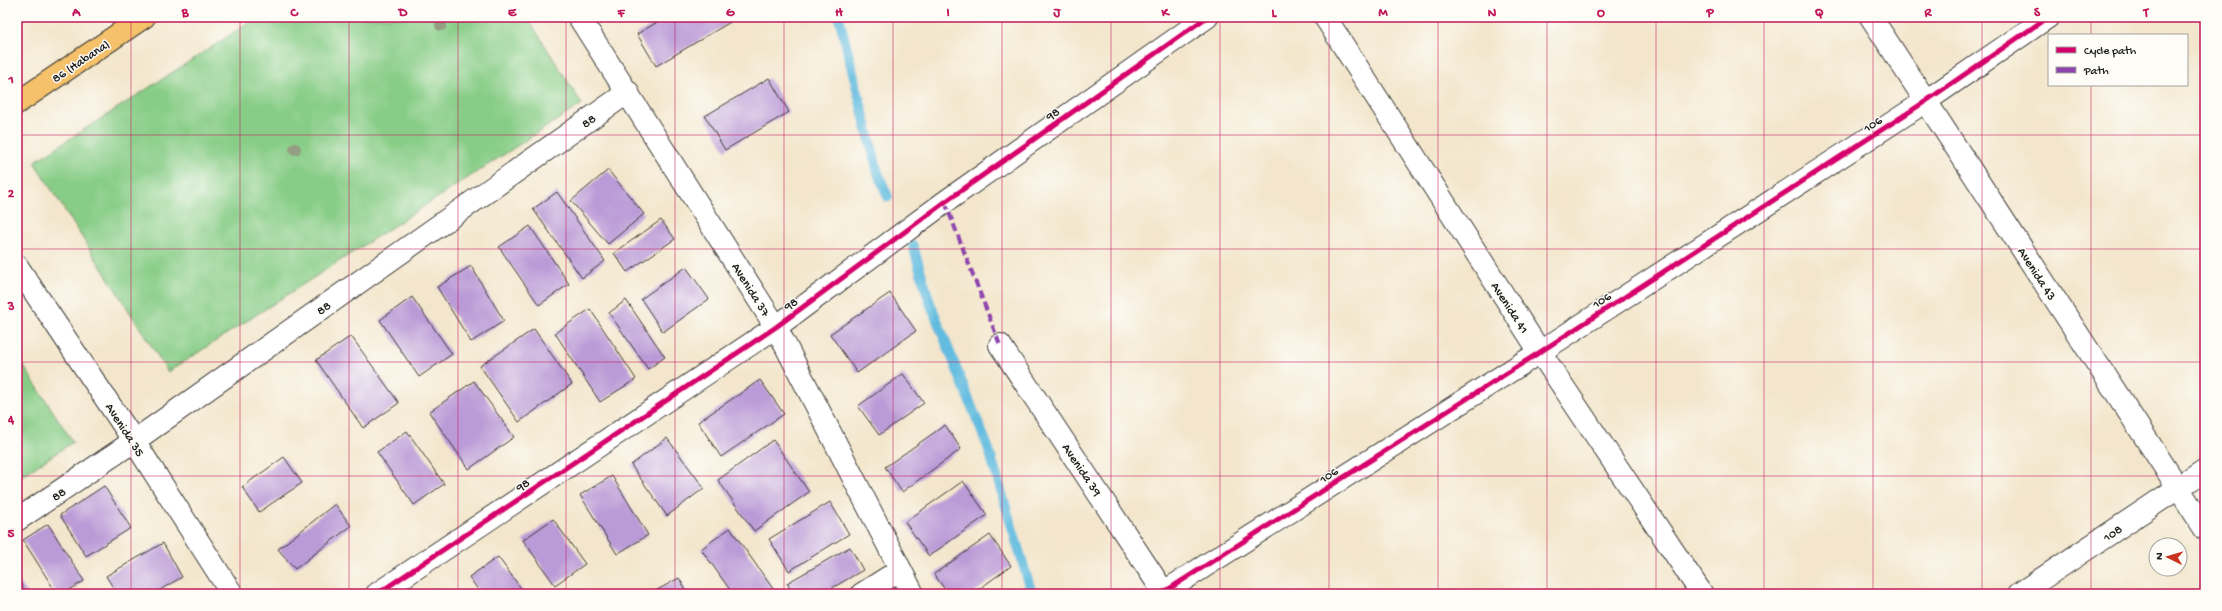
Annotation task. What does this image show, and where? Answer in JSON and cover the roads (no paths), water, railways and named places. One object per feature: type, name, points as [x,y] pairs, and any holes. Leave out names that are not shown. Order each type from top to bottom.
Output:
[{"type":"main road","name":"86 (Habana)","points":[[17,103],[144,17]]},
{"type":"street","name":"Avenida 37","points":[[579,17],[776,327],[900,570],[914,594]]},
{"type":"street","name":"98","points":[[377,594],[776,327],[945,202],[1207,17]]},
{"type":"street","name":"Avenida 41","points":[[1325,17],[1540,352],[1702,594]]},
{"type":"street","name":"Avenida 43","points":[[1871,17],[2205,529]]},
{"type":"street","name":"106","points":[[1164,593],[1540,352],[1926,101],[2048,17]]},
{"type":"street","name":"88","points":[[17,520],[134,441],[628,92]]},
{"type":"street","name":"Avenida 35","points":[[17,266],[134,441],[232,594]]},
{"type":"street","name":"Avenida 39","points":[[1000,345],[1164,593]]},
{"type":"street","name":"108","points":[[2019,594],[2205,470]]},
{"type":"street","points":[[862,594],[900,570]]},
{"type":"waterway","points":[[839,17],[878,173],[888,197]]},
{"type":"waterway","points":[[913,246],[930,303],[988,447],[1032,594]]}]
